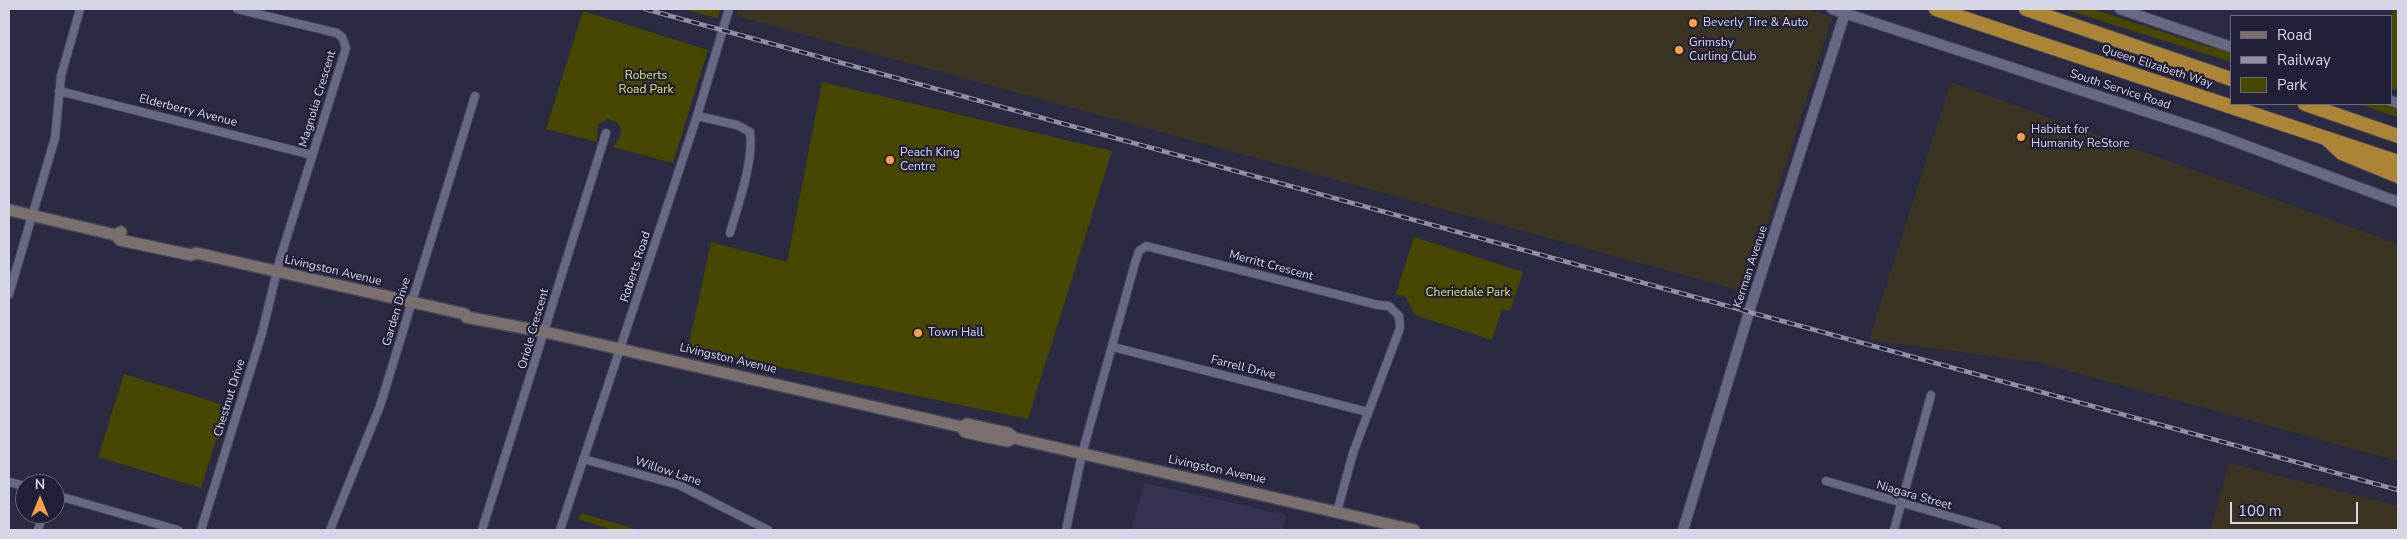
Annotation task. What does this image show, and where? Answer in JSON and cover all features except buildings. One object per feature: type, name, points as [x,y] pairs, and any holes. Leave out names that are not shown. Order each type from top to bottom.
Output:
[{"type":"highway","name":"Queen Elizabeth Way","points":[[1936,9],[2398,162]]},
{"type":"highway","name":"Queen Elizabeth Way","points":[[2026,9],[2230,79]]},
{"type":"highway","points":[[2307,105],[2398,136]]},
{"type":"highway","points":[[2326,137],[2342,153],[2398,176]]},
{"type":"main road","name":"Livingston Avenue","points":[[9,210],[116,235],[120,240],[191,255],[196,253],[465,314],[466,317],[483,321],[487,320],[545,332],[962,427],[965,432],[1007,441],[1014,438],[1414,530]]},
{"type":"street","points":[[9,294],[54,138],[61,76],[80,9]]},
{"type":"street","name":"Magnolia Crescent","points":[[237,9],[337,33],[342,37],[346,48],[277,272]]},
{"type":"street","name":"Roberts Road","points":[[560,530],[696,116],[729,9]]},
{"type":"street","name":"South Service Road","points":[[1832,9],[2212,133],[2398,202]]},
{"type":"street","points":[[2120,9],[2230,47]]},
{"type":"street","name":"Kerman Avenue","points":[[1683,530],[1845,13]]},
{"type":"street","name":"Elderberry Avenue","points":[[58,91],[312,155]]},
{"type":"street","name":"Garden Drive","points":[[330,530],[380,406],[475,96]]},
{"type":"street","points":[[696,116],[737,126],[750,132],[752,144],[730,233]]},
{"type":"street","name":"Oriole Crescent","points":[[482,530],[606,134]]},
{"type":"street","name":"Merritt Crescent","points":[[1066,530],[1082,454],[1139,251],[1146,246],[1378,305],[1389,306],[1399,316],[1400,328],[1353,453],[1337,512]]},
{"type":"street","name":"Chestnut Drive","points":[[201,530],[259,341],[277,272]]},
{"type":"street","name":"Farrell Drive","points":[[1113,347],[1368,412]]},
{"type":"street","points":[[1894,530],[1931,396]]},
{"type":"street","name":"Willow Lane","points":[[583,459],[679,485],[768,530]]},
{"type":"street","name":"Niagara Street","points":[[1826,481],[1900,504],[1997,530]]},
{"type":"street","points":[[65,496],[178,530]]},
{"type":"shaded area","points":[[739,9],[1806,9],[1832,17],[1746,292],[736,16]]},
{"type":"shaded area","points":[[1951,82],[2398,244],[2398,461],[2036,362],[1869,340]]},
{"type":"shaded area","points":[[2229,463],[2398,506],[2398,530],[2210,530]]},
{"type":"shaded area","points":[[1145,483],[1286,515],[1282,530],[1131,530]]},
{"type":"green space","points":[[682,9],[721,9],[717,18]]},
{"type":"green space","points":[[2064,9],[2092,9],[2209,47],[2220,48],[2230,53],[2230,62]]},
{"type":"green space","points":[[2394,9],[2398,9],[2398,90],[2392,89],[2392,15]]},
{"type":"green space","name":"Roberts Road Park","points":[[583,11],[708,50],[673,163],[613,147],[620,137],[621,128],[616,122],[608,119],[598,124],[597,142],[546,129]]},
{"type":"green space","name":"Peach King Centre","points":[[822,82],[1112,151],[1028,419],[688,348],[711,242],[787,262]]},
{"type":"green space","points":[[2361,105],[2386,105],[2398,109],[2398,117]]},
{"type":"green space","name":"Cheriedale Park","points":[[1414,237],[1523,272],[1510,311],[1502,309],[1492,340],[1415,315],[1406,297],[1396,294]]},
{"type":"green space","points":[[124,374],[227,406],[201,488],[98,457]]},
{"type":"green space","points":[[582,513],[638,530],[613,530],[578,519]]},
{"type":"railway","points":[[645,9],[2398,490]]},
{"type":"place","name":"Beverly Tire & Auto","points":[[1693,23]]},
{"type":"place","name":"Grimsby Curling Club","points":[[1679,50]]},
{"type":"place","name":"Habitat for Humanity ReStore","points":[[2021,137]]},
{"type":"place","name":"Peach King Centre","points":[[890,160]]},
{"type":"place","name":"Town Hall","points":[[918,333]]}]
